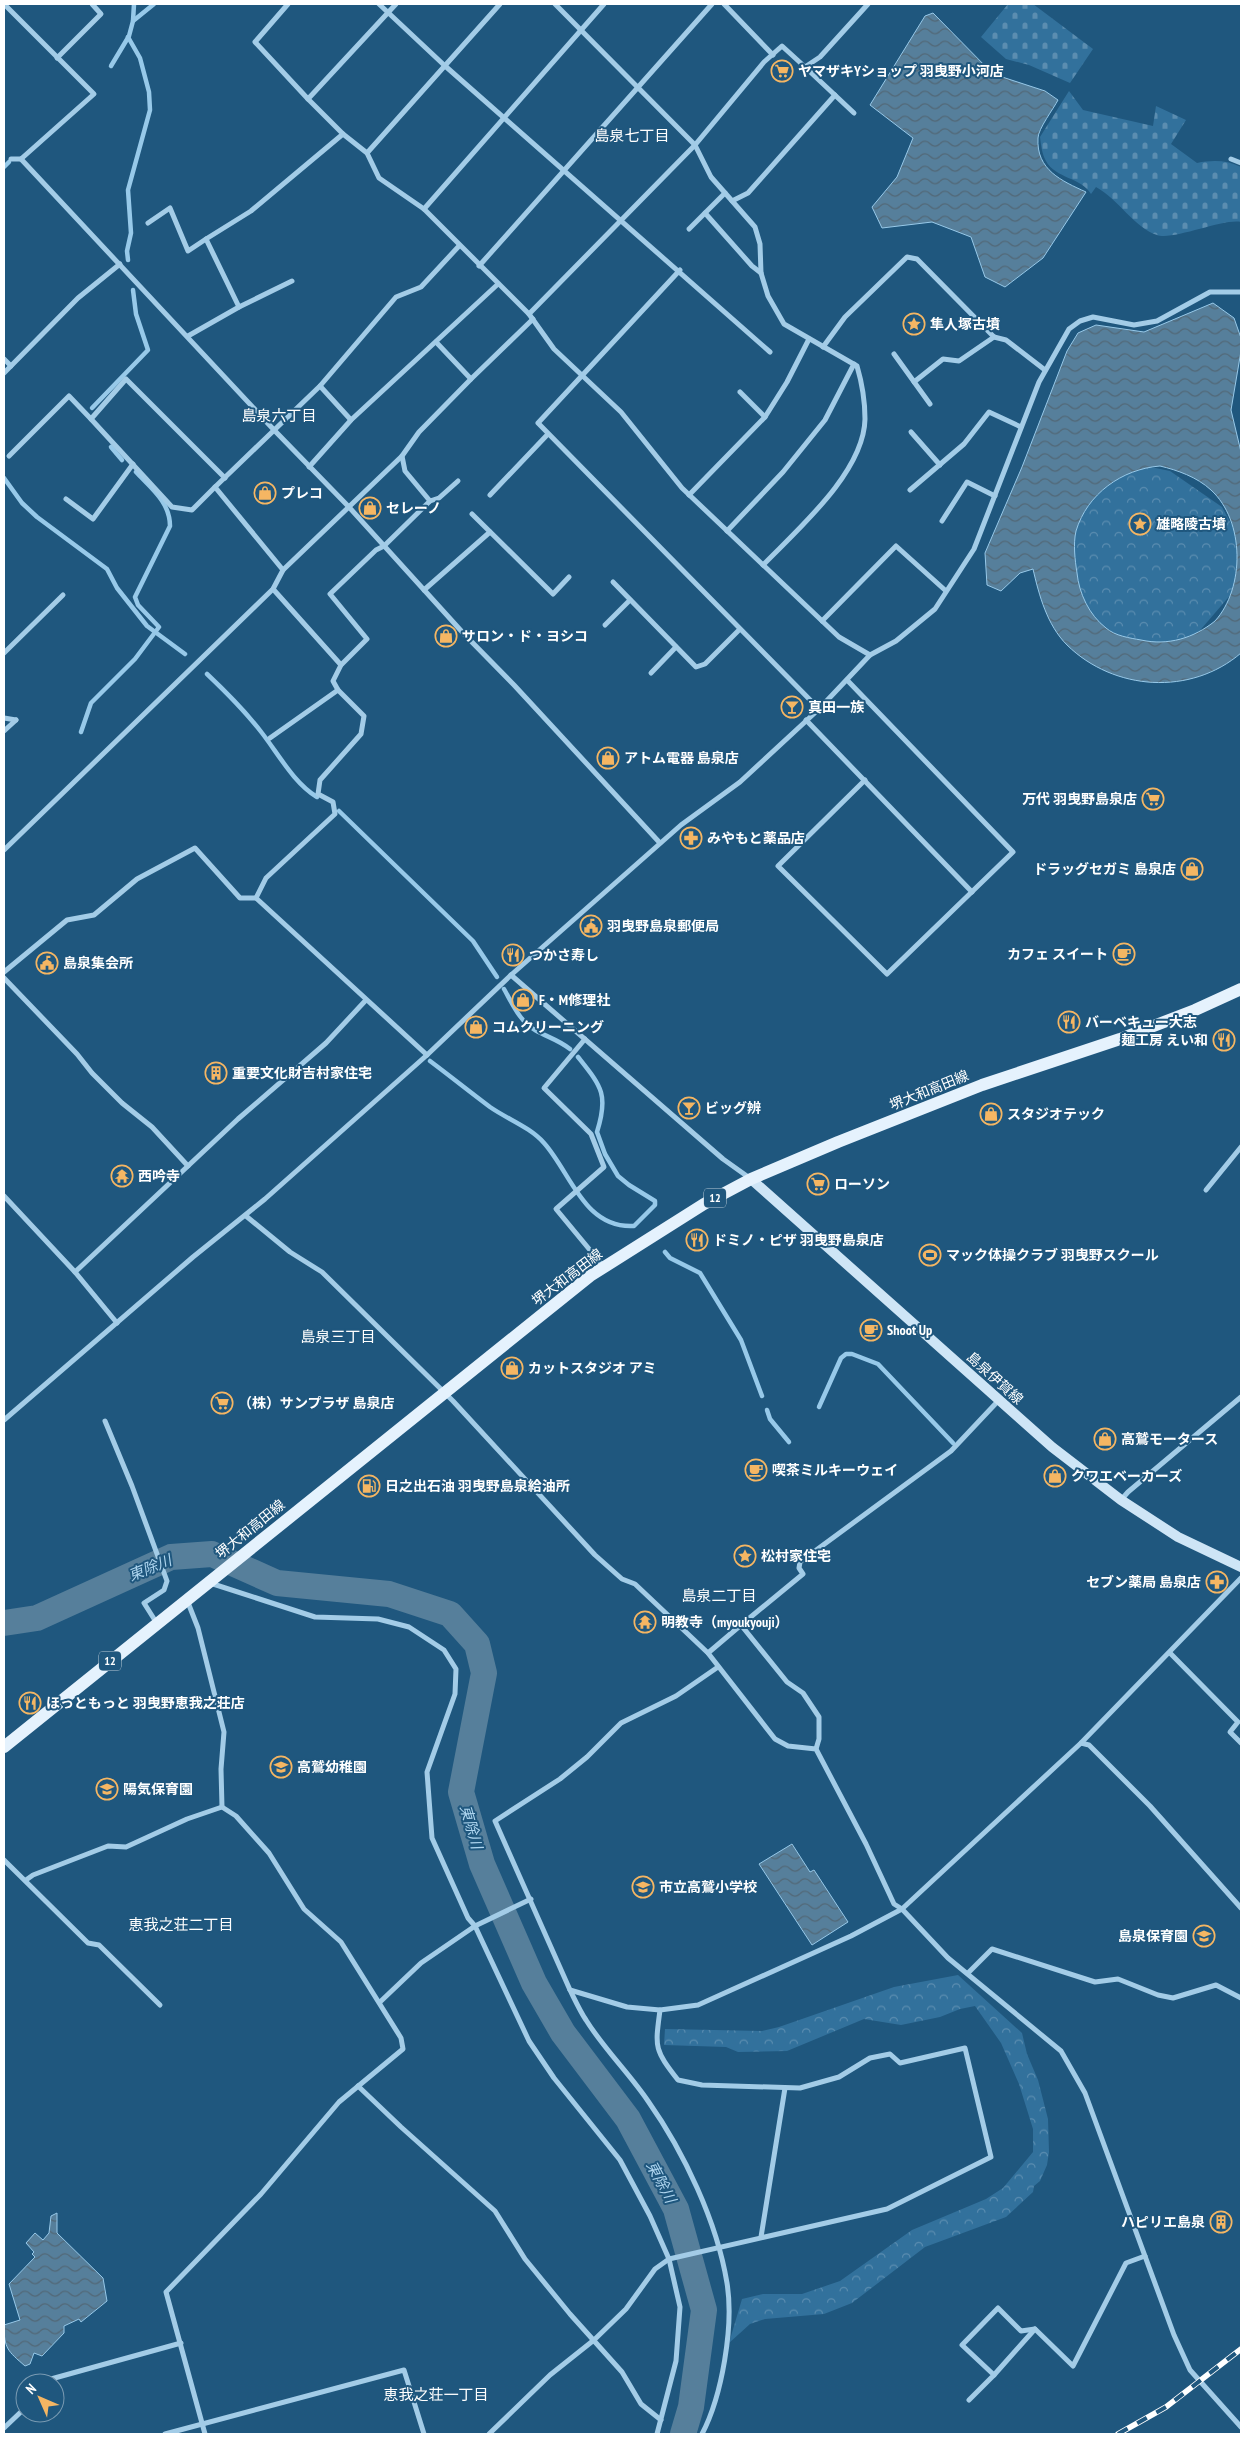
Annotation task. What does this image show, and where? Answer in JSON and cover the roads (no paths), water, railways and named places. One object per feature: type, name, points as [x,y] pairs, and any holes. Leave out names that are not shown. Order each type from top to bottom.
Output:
[{"type":"main road","name":"堺大和高田線","points":[[4,1747],[444,1392],[604,1267],[704,1204],[751,1179],[982,1085],[1120,1039],[1241,989]]},
{"type":"main road","name":"島泉伊賀線","points":[[751,1179],[1052,1447],[1121,1500],[1178,1537],[1241,1567]]},
{"type":"street","points":[[4,4],[94,94],[21,159],[11,159]]},
{"type":"street","points":[[57,58],[101,14],[92,4]]},
{"type":"street","points":[[288,4],[254,42],[343,134],[367,153],[379,178],[424,209],[533,319],[554,349],[621,412],[689,495],[839,637],[870,655]]},
{"type":"street","points":[[379,4],[444,65],[619,220],[680,270],[770,352]]},
{"type":"street","points":[[308,99],[396,4]]},
{"type":"street","points":[[367,153],[500,4]]},
{"type":"street","points":[[555,4],[695,145],[711,177],[754,227],[760,244],[761,273],[768,296],[784,324],[857,366],[863,386],[865,421],[860,441],[847,471],[826,499],[764,565]]},
{"type":"street","points":[[424,209],[604,4]]},
{"type":"street","points":[[479,266],[712,4]]},
{"type":"street","points":[[724,4],[773,54]]},
{"type":"street","points":[[805,67],[820,57],[868,4]]},
{"type":"street","points":[[528,314],[695,145],[764,62],[782,46],[854,113]]},
{"type":"street","points":[[732,201],[748,193],[835,95]]},
{"type":"street","points":[[148,223],[170,208],[188,251],[251,211],[343,134]]},
{"type":"street","points":[[21,159],[275,431],[348,506],[660,843]]},
{"type":"street","points":[[1232,159],[1241,163]]},
{"type":"street","points":[[689,229],[725,193]]},
{"type":"street","points":[[705,213],[761,273]]},
{"type":"street","points":[[206,239],[239,307]]},
{"type":"street","points":[[9,456],[69,396],[172,507],[192,510],[320,386],[396,297],[421,286],[459,246]]},
{"type":"street","points":[[823,347],[845,317],[907,257],[917,259],[994,337],[1006,340],[1046,370]]},
{"type":"street","points":[[4,373],[78,298],[120,264]]},
{"type":"street","points":[[680,270],[583,377],[538,423],[739,630],[819,709]]},
{"type":"street","points":[[188,336],[239,307],[292,282]]},
{"type":"street","points":[[309,467],[351,420],[498,284]]},
{"type":"street","points":[[4,1420],[193,1256],[246,1216],[427,1055],[511,975],[660,843],[681,825],[740,782],[819,709],[870,655],[896,641],[935,609],[974,549],[1021,427],[1046,370],[1069,329],[1080,321],[1093,317],[1134,324],[1158,321],[1210,292],[1241,292]]},
{"type":"street","points":[[4,850],[273,589],[283,570],[402,456],[419,432],[471,378],[533,319]]},
{"type":"street","points":[[914,382],[943,359],[958,361],[994,337]]},
{"type":"street","points":[[689,495],[765,416],[787,382],[809,339]]},
{"type":"street","points":[[436,342],[471,378]]},
{"type":"street","points":[[894,354],[930,404]]},
{"type":"street","points":[[4,359],[11,366]]},
{"type":"street","points":[[727,531],[783,472],[820,427],[854,364]]},
{"type":"street","points":[[92,419],[126,379],[225,478]]},
{"type":"street","points":[[320,386],[351,420]]},
{"type":"street","points":[[740,392],[765,416]]},
{"type":"street","points":[[910,490],[964,444],[989,412],[1021,427]]},
{"type":"street","points":[[911,432],[940,465]]},
{"type":"street","points":[[490,495],[548,434]]},
{"type":"street","points":[[402,456],[405,472],[430,501]]},
{"type":"street","points":[[66,499],[93,519],[132,464]]},
{"type":"street","points":[[256,898],[266,878],[335,814],[333,802],[318,794],[320,780],[360,734],[364,716],[338,690],[333,681],[341,665],[367,638],[330,594],[376,550],[384,546],[430,501],[439,498],[458,481]]},
{"type":"street","points":[[942,521],[967,482],[995,496]]},
{"type":"street","points":[[215,488],[283,570]]},
{"type":"street","points":[[472,514],[553,594],[569,577]]},
{"type":"street","points":[[424,590],[490,532]]},
{"type":"street","points":[[822,620],[896,546],[946,591]]},
{"type":"street","points":[[613,582],[696,667],[705,664],[739,630]]},
{"type":"street","points":[[273,589],[341,665]]},
{"type":"street","points":[[4,653],[63,595]]},
{"type":"street","points":[[605,625],[630,600]]},
{"type":"street","points":[[651,673],[676,647]]},
{"type":"street","points":[[847,680],[1013,852],[886,974],[778,866],[865,780]]},
{"type":"street","points":[[270,738],[338,690]]},
{"type":"street","points":[[4,718],[16,720],[4,731]]},
{"type":"street","points":[[806,720],[972,892]]},
{"type":"street","points":[[4,972],[67,920],[94,915],[137,879],[195,848],[240,898],[256,898],[427,1055]]},
{"type":"street","points":[[511,975],[723,1159],[751,1179]]},
{"type":"street","points":[[4,978],[77,1054],[92,1073],[122,1103],[152,1127],[188,1166]]},
{"type":"street","points":[[76,1272],[238,1118],[326,1043],[366,1000]]},
{"type":"street","points":[[585,1039],[544,1088],[591,1134],[604,1167],[556,1209],[604,1267]]},
{"type":"street","points":[[1206,1190],[1241,1147]]},
{"type":"street","points":[[4,1196],[76,1272],[117,1323]]},
{"type":"street","points":[[246,1216],[290,1252],[322,1272],[444,1392],[595,1555],[622,1579],[635,1584],[708,1653],[744,1702],[775,1739],[788,1746],[816,1749]]},
{"type":"street","points":[[1121,1500],[1128,1492],[1241,1397]]},
{"type":"street","points":[[708,1653],[804,1574],[799,1568],[800,1562],[951,1450],[999,1400]]},
{"type":"street","points":[[105,1421],[167,1581],[164,1590],[144,1603],[157,1623]]},
{"type":"street","points":[[570,1990],[627,2007],[660,2010],[698,2005],[851,1936],[902,1908],[1081,1743],[1241,1578]]},
{"type":"street","points":[[211,1579],[315,1617],[378,1619],[409,1627],[444,1650],[456,1669],[455,1694],[427,1772],[432,1838],[468,1918],[475,1926],[529,2042],[554,2078],[620,2160],[650,2216],[669,2259],[680,2307],[676,2361],[657,2434]]},
{"type":"street","points":[[186,1599],[198,1628],[224,1732],[221,1769],[222,1807]]},
{"type":"street","points":[[741,1625],[787,1682],[803,1693],[819,1717],[819,1739],[816,1749],[866,1844],[894,1904],[902,1908],[948,1958],[1061,2051],[1073,2070],[1098,2125],[1174,2335],[1190,2370],[1241,2427]]},
{"type":"street","points":[[1170,1653],[1238,1722],[1230,1732],[1241,1743]]},
{"type":"street","points":[[702,2434],[721,2386],[729,2316],[728,2285],[716,2247],[716,2237],[681,2156],[665,2126],[648,2100],[586,2020],[570,1990],[495,1821],[560,1779],[586,1758],[621,1723],[676,1696],[718,1667]]},
{"type":"street","points":[[1081,1743],[1089,1745],[1150,1806],[1241,1908]]},
{"type":"street","points":[[26,1880],[33,1875],[108,1846],[126,1847],[187,1819],[222,1807]]},
{"type":"street","points":[[205,2434],[166,2292],[261,2194],[339,2102],[403,2049],[401,2038],[382,2011],[380,2002],[341,1942],[304,1909],[269,1853],[236,1816],[222,1807]]},
{"type":"street","points":[[4,1860],[88,1943],[99,1945],[160,2005]]},
{"type":"street","points":[[380,2002],[421,1963],[475,1926],[531,1899]]},
{"type":"street","points":[[968,1973],[992,1949],[1094,1982],[1118,1979],[1158,1995],[1173,1998],[1216,1985],[1241,1998]]},
{"type":"street","points":[[489,2434],[550,2375],[594,2340],[626,2309],[655,2269],[669,2259],[887,2209],[991,2158],[965,2048],[900,2063],[890,2054],[870,2058],[839,2077],[800,2088],[702,2085],[678,2080],[658,2054],[656,2039],[660,2010]]},
{"type":"street","points":[[358,2086],[495,2211],[525,2259],[570,2314],[622,2372],[641,2404],[661,2420]]},
{"type":"street","points":[[761,2237],[785,2088]]},
{"type":"street","points":[[994,2374],[962,2345],[998,2308],[1021,2331],[1035,2330],[1073,2366],[1126,2263],[1145,2256]]},
{"type":"street","points":[[969,2400],[1035,2330]]},
{"type":"street","points":[[65,2375],[181,2343]]},
{"type":"street","points":[[165,2434],[404,2370],[424,2434]]},
{"type":"street","points":[[4,2428],[15,2418]]},
{"type":"water","points":[[933,13],[993,74],[1045,91],[1058,100],[1039,134],[1041,158],[1052,173],[1086,192],[1043,258],[1005,287],[985,277],[971,237],[932,222],[882,228],[872,207],[897,177],[913,138],[870,105],[925,16]]},
{"type":"water","points":[[1213,303],[1234,318],[1241,338],[1241,351],[1231,410],[1241,452],[1241,653],[1221,667],[1199,676],[1176,681],[1153,682],[1130,679],[1107,672],[1086,660],[1067,645],[1054,628],[1041,599],[1033,569],[1020,573],[1001,591],[987,585],[985,553],[1022,467],[1067,351],[1078,333],[1096,325],[1144,332]],"holes":[[[1160,466],[1200,481],[1222,503],[1230,519],[1235,536],[1236,573],[1232,591],[1225,607],[1215,621],[1198,632],[1180,639],[1151,642],[1114,633],[1095,617],[1086,603],[1078,581],[1075,541],[1076,531],[1088,506],[1108,486],[1132,472]]]},
{"type":"water","points":[[792,1844],[810,1872],[814,1870],[848,1922],[812,1945],[759,1864]]},
{"type":"water","points":[[57,2213],[57,2233],[103,2278],[107,2301],[81,2322],[79,2319],[64,2326],[64,2333],[42,2356],[34,2353],[30,2364],[25,2366],[11,2353],[6,2345],[4,2325],[20,2320],[9,2284],[35,2257],[32,2254],[34,2252],[26,2243],[35,2233],[43,2240],[49,2233],[51,2216]]},
{"type":"waterway","points":[[133,21],[134,4]]},
{"type":"waterway","points":[[111,66],[129,36],[133,21],[154,4]]},
{"type":"waterway","points":[[128,37],[140,58],[149,92],[150,110],[128,190],[131,233],[127,251],[128,260]]},
{"type":"waterway","points":[[4,167],[9,162]]},
{"type":"waterway","points":[[92,408],[148,350],[136,314],[133,290]]},
{"type":"waterway","points":[[111,447],[122,460]]},
{"type":"waterway","points":[[81,732],[91,703],[135,659],[159,627],[138,605],[135,597],[170,526],[169,517],[159,496],[136,472]]},
{"type":"waterway","points":[[4,478],[22,503],[37,517],[107,569],[117,588],[147,626],[185,654]]},
{"type":"waterway","points":[[207,674],[249,717],[301,784],[317,797]]},
{"type":"waterway","points":[[339,811],[473,941],[497,977]]},
{"type":"waterway","points":[[504,989],[517,1012],[530,1027],[570,1049]]},
{"type":"waterway","points":[[430,1061],[490,1107],[538,1137],[554,1155],[580,1197],[603,1219],[617,1225],[634,1226],[655,1205],[655,1201],[618,1176],[605,1154],[597,1132],[601,1119],[601,1091],[578,1057]]},
{"type":"waterway","points":[[665,1252],[670,1258],[700,1273],[741,1340],[762,1396]]},
{"type":"waterway","points":[[819,1407],[841,1358],[846,1354],[852,1354],[878,1364],[953,1443]]},
{"type":"waterway","points":[[767,1410],[770,1419],[789,1442]]},
{"type":"waterway","name":"東除川","points":[[4,1623],[37,1618],[171,1557],[212,1554],[277,1583],[389,1594],[450,1614],[477,1644],[484,1673],[461,1792],[482,1864],[534,1983],[563,2033],[628,2119],[676,2209],[704,2310],[691,2407],[683,2434]]},
{"type":"railway","points":[[1118,2434],[1166,2407],[1241,2349]]},
{"type":"place","name":"ヤマザキYショップ 羽曳野小河店","points":[[782,71]]},
{"type":"place","name":"隼人塚古墳","points":[[914,324]]},
{"type":"place","name":"プレコ","points":[[265,493]]},
{"type":"place","name":"セレーノ","points":[[370,508]]},
{"type":"place","name":"雄略陵古墳","points":[[1140,524]]},
{"type":"place","name":"サロン・ド・ヨシコ","points":[[446,636]]},
{"type":"place","name":"真田一族","points":[[792,707]]},
{"type":"place","name":"アトム電器 島泉店","points":[[608,758]]},
{"type":"place","name":"万代 羽曳野島泉店","points":[[1153,799]]},
{"type":"place","name":"みやもと薬品店","points":[[691,838]]},
{"type":"place","name":"ドラッグセガミ 島泉店","points":[[1192,869]]},
{"type":"place","name":"羽曳野島泉郵便局","points":[[591,926]]},
{"type":"place","name":"カフェ スイート","points":[[1124,954]]},
{"type":"place","name":"つかさ寿し","points":[[513,955]]},
{"type":"place","name":"島泉集会所","points":[[47,963]]},
{"type":"place","name":"F・M修理社","points":[[523,1000]]},
{"type":"place","name":"バーベキュー大志","points":[[1069,1022]]},
{"type":"place","name":"コムクリーニング","points":[[476,1027]]},
{"type":"place","name":"麺工房 えい和","points":[[1224,1040]]},
{"type":"place","name":"重要文化財吉村家住宅","points":[[216,1073]]},
{"type":"place","name":"ビッグ辨","points":[[689,1108]]},
{"type":"place","name":"スタジオテック","points":[[991,1114]]},
{"type":"place","name":"西吟寺","points":[[122,1176]]},
{"type":"place","name":"ローソン","points":[[818,1184]]},
{"type":"place","name":"ドミノ・ピザ 羽曳野島泉店","points":[[697,1240]]},
{"type":"place","name":"マック体操クラブ 羽曳野スクール","points":[[930,1255]]},
{"type":"place","name":"Shoot Up","points":[[871,1330]]},
{"type":"place","name":"カットスタジオ アミ","points":[[512,1368]]},
{"type":"place","name":"（株）サンプラザ 島泉店","points":[[222,1403]]},
{"type":"place","name":"高鷲モータース","points":[[1105,1439]]},
{"type":"place","name":"喫茶ミルキーウェイ","points":[[756,1470]]},
{"type":"place","name":"クワエベーカーズ","points":[[1055,1476]]},
{"type":"place","name":"日之出石油 羽曳野島泉給油所","points":[[369,1486]]},
{"type":"place","name":"松村家住宅","points":[[745,1556]]},
{"type":"place","name":"セブン薬局 島泉店","points":[[1217,1582]]},
{"type":"place","name":"明教寺（myoukyouji）","points":[[645,1622]]},
{"type":"place","name":"ほっともっと 羽曳野恵我之荘店","points":[[30,1703]]},
{"type":"place","name":"高鷲幼稚園","points":[[281,1767]]},
{"type":"place","name":"陽気保育園","points":[[107,1789]]},
{"type":"place","name":"市立高鷲小学校","points":[[643,1887]]},
{"type":"place","name":"島泉保育園","points":[[1204,1936]]},
{"type":"place","name":"ハピリエ島泉","points":[[1221,2222]]},
{"type":"district","name":"島泉七丁目","points":[[632,136]]},
{"type":"district","name":"島泉六丁目","points":[[279,416]]},
{"type":"district","name":"島泉三丁目","points":[[338,1337]]},
{"type":"district","name":"島泉二丁目","points":[[719,1596]]},
{"type":"district","name":"恵我之荘二丁目","points":[[181,1925]]},
{"type":"district","name":"恵我之荘一丁目","points":[[436,2395]]}]
